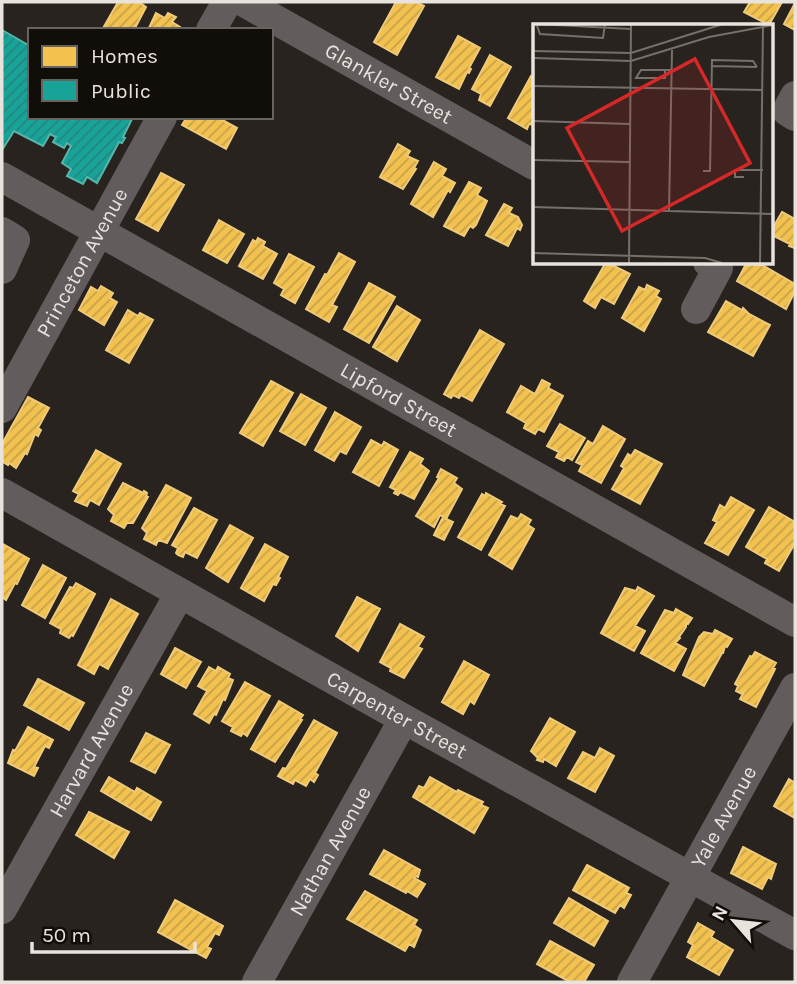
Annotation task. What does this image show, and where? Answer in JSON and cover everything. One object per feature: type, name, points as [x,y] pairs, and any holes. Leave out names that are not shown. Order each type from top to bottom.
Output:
[{"type":"street","points":[[212,28],[226,2]]},
{"type":"street","name":"Glankler Street","points":[[244,2],[533,164]]},
{"type":"street","points":[[795,96],[786,111],[795,116]]},
{"type":"street","name":"Princeton Avenue","points":[[2,408],[161,119]]},
{"type":"street","name":"Lipford Street","points":[[2,177],[795,622]]},
{"type":"street","points":[[2,232],[15,240],[2,269]]},
{"type":"street","points":[[696,309],[718,268],[711,264]]},
{"type":"street","name":"Carpenter Street","points":[[2,494],[795,934]]},
{"type":"street","name":"Harvard Avenue","points":[[2,909],[180,593]]},
{"type":"street","name":"Yale Avenue","points":[[632,982],[795,688]]},
{"type":"street","name":"Nathan Avenue","points":[[257,982],[404,719]]},
{"type":"building: Homes","points":[[118,2],[139,2],[146,7],[135,28],[103,28]]},
{"type":"building: Homes","points":[[396,2],[416,2],[424,6],[397,55],[374,42]]},
{"type":"building: Homes","points":[[750,2],[782,2],[770,24],[744,12]]},
{"type":"building: Homes","points":[[795,3],[795,30],[784,24]]},
{"type":"building: Homes","points":[[156,13],[165,18],[168,13],[176,17],[172,22],[180,27],[180,28],[149,28]]},
{"type":"building: Homes","points":[[458,36],[480,48],[459,89],[436,77]]},
{"type":"building: Homes","points":[[490,55],[511,67],[490,106],[479,100],[481,94],[472,89]]},
{"type":"building: Homes","points":[[531,76],[533,125],[529,124],[527,129],[508,118]]},
{"type":"building: Homes","points":[[186,119],[221,119],[237,128],[226,149],[182,125]]},
{"type":"building: Homes","points":[[398,144],[410,151],[407,156],[418,161],[403,189],[380,177]]},
{"type":"building: Homes","points":[[434,162],[446,169],[442,176],[455,183],[433,217],[411,204]]},
{"type":"building: Homes","points":[[161,173],[184,185],[158,231],[136,219]]},
{"type":"building: Homes","points":[[469,182],[481,188],[477,195],[487,201],[476,225],[473,228],[470,226],[464,236],[444,226]]},
{"type":"building: Homes","points":[[504,204],[512,208],[509,213],[518,217],[522,225],[520,230],[517,228],[508,246],[486,235]]},
{"type":"building: Homes","points":[[782,212],[795,219],[795,248],[774,236],[772,238],[772,229]]},
{"type":"building: Homes","points":[[219,220],[244,234],[227,263],[203,250]]},
{"type":"building: Homes","points":[[258,238],[265,242],[263,246],[277,254],[263,279],[239,266],[253,240],[256,242]]},
{"type":"building: Homes","points":[[339,253],[355,262],[332,305],[337,307],[329,322],[306,309]]},
{"type":"building: Homes","points":[[289,254],[314,267],[295,303],[281,295],[284,289],[274,283]]},
{"type":"building: Homes","points":[[605,264],[630,274],[614,304],[601,297],[595,308],[584,301]]},
{"type":"building: Homes","points":[[746,264],[760,264],[795,284],[795,291],[786,309],[737,281]]},
{"type":"building: Homes","points":[[369,283],[395,297],[369,343],[344,329]]},
{"type":"building: Homes","points":[[647,285],[659,291],[656,296],[661,299],[644,331],[622,318],[639,287],[645,290]]},
{"type":"building: Homes","points":[[101,286],[113,293],[110,298],[117,302],[104,325],[79,310],[91,287],[98,291]]},
{"type":"building: Homes","points":[[726,301],[770,325],[753,356],[708,332]]},
{"type":"building: Homes","points":[[397,306],[420,320],[397,361],[373,347]]},
{"type":"building: Homes","points":[[128,310],[153,320],[129,363],[106,350]]},
{"type":"building: Homes","points":[[480,330],[504,344],[472,401],[461,395],[459,398],[453,395],[451,398],[444,394]]},
{"type":"building: Homes","points":[[542,380],[550,384],[548,388],[563,396],[544,432],[538,429],[535,434],[524,428],[526,423],[507,412],[521,386],[535,394]]},
{"type":"building: Homes","points":[[271,381],[293,393],[263,446],[240,433]]},
{"type":"building: Homes","points":[[301,394],[326,408],[305,445],[280,431]]},
{"type":"building: Homes","points":[[28,397],[49,408],[38,428],[41,430],[38,436],[35,434],[27,454],[25,453],[16,468],[3,462],[2,444]]},
{"type":"building: Homes","points":[[335,412],[361,427],[346,454],[340,451],[334,461],[315,450]]},
{"type":"building: Homes","points":[[560,424],[585,438],[572,460],[567,457],[564,461],[556,457],[559,452],[547,446]]},
{"type":"building: Homes","points":[[603,426],[625,439],[601,483],[579,471],[582,465],[576,462],[588,441],[593,444]]},
{"type":"building: Homes","points":[[371,440],[382,446],[384,442],[398,450],[379,486],[353,472]]},
{"type":"building: Homes","points":[[96,450],[121,464],[99,505],[90,500],[87,506],[75,501],[79,494],[73,491]]},
{"type":"building: Homes","points":[[635,450],[662,464],[640,504],[612,489],[624,468],[621,466],[628,454],[631,456]]},
{"type":"building: Homes","points":[[410,452],[423,459],[420,464],[429,471],[414,499],[400,492],[398,495],[394,493],[396,490],[390,487]]},
{"type":"building: Homes","points":[[441,469],[457,478],[454,483],[462,489],[446,519],[453,522],[444,540],[434,535],[443,517],[440,515],[434,527],[416,516],[439,478],[437,477]]},
{"type":"building: Homes","points":[[123,483],[143,493],[144,491],[148,497],[133,523],[127,523],[124,528],[111,521],[114,515],[108,509]]},
{"type":"building: Homes","points":[[166,485],[191,498],[167,543],[159,538],[156,545],[144,539],[147,533],[142,528]]},
{"type":"building: Homes","points":[[486,493],[505,506],[481,550],[458,537],[482,494],[485,496]]},
{"type":"building: Homes","points":[[731,497],[754,510],[728,555],[705,543],[717,522],[713,520],[720,505],[725,508]]},
{"type":"building: Homes","points":[[769,507],[795,522],[795,543],[779,571],[765,563],[767,559],[746,547]]},
{"type":"building: Homes","points":[[194,508],[217,520],[197,558],[185,552],[183,557],[176,553],[178,548],[172,545]]},
{"type":"building: Homes","points":[[521,514],[531,520],[528,525],[534,529],[512,569],[489,555],[511,516],[518,519]]},
{"type":"building: Homes","points":[[230,525],[253,538],[228,582],[206,568]]},
{"type":"building: Homes","points":[[3,544],[29,559],[6,600],[2,597]]},
{"type":"building: Homes","points":[[265,544],[288,557],[278,577],[280,578],[276,585],[273,584],[264,601],[241,588]]},
{"type":"building: Homes","points":[[43,565],[66,578],[45,618],[22,605]]},
{"type":"building: Homes","points":[[76,583],[95,594],[73,636],[69,638],[60,633],[61,629],[50,623],[70,587],[73,588]]},
{"type":"building: Homes","points":[[638,587],[654,596],[635,626],[645,631],[634,651],[601,633],[625,588],[636,591]]},
{"type":"building: Homes","points":[[357,597],[380,609],[358,651],[336,636]]},
{"type":"building: Homes","points":[[111,599],[138,614],[108,669],[99,664],[94,674],[78,665]]},
{"type":"building: Homes","points":[[676,609],[692,618],[686,623],[675,643],[686,649],[674,671],[641,653],[665,610],[674,613]]},
{"type":"building: Homes","points":[[400,624],[424,637],[418,647],[422,649],[404,678],[380,662]]},
{"type":"building: Homes","points":[[715,630],[732,639],[727,647],[725,646],[704,686],[683,675],[699,637],[704,632],[713,634]]},
{"type":"building: Homes","points":[[175,648],[201,662],[186,688],[161,674]]},
{"type":"building: Homes","points":[[755,652],[776,663],[756,707],[740,699],[745,690],[742,694],[736,691],[738,686],[735,684],[750,656]]},
{"type":"building: Homes","points":[[464,661],[489,675],[474,704],[470,701],[463,714],[442,702]]},
{"type":"building: Homes","points":[[209,667],[216,671],[218,667],[230,674],[228,678],[233,680],[225,700],[223,699],[209,723],[194,714],[207,691],[198,686]]},
{"type":"building: Homes","points":[[38,679],[84,703],[69,730],[24,705]]},
{"type":"building: Homes","points":[[245,682],[270,696],[247,736],[243,733],[241,736],[231,731],[233,727],[222,721]]},
{"type":"building: Homes","points":[[279,701],[303,715],[275,762],[251,749]]},
{"type":"building: Homes","points":[[550,718],[575,732],[556,766],[544,759],[543,762],[537,760],[531,751]]},
{"type":"building: Homes","points":[[314,720],[337,733],[315,773],[318,775],[314,782],[310,779],[306,786],[295,780],[293,784],[278,776],[283,768],[286,769]]},
{"type":"building: Homes","points":[[28,727],[53,740],[49,748],[45,746],[34,767],[38,768],[34,776],[8,763]]},
{"type":"building: Homes","points":[[146,733],[170,745],[155,773],[131,761]]},
{"type":"building: Homes","points":[[600,748],[614,756],[595,792],[568,778],[583,752],[595,758]]},
{"type":"building: Homes","points":[[109,777],[135,792],[137,788],[161,802],[151,820],[101,791]]},
{"type":"building: Homes","points":[[430,777],[483,802],[481,805],[488,808],[474,833],[413,797],[419,786],[424,788]]},
{"type":"building: Homes","points":[[789,779],[795,783],[795,818],[774,806]]},
{"type":"building: Homes","points":[[89,812],[129,832],[114,858],[76,835]]},
{"type":"building: Homes","points":[[743,847],[776,864],[771,879],[768,877],[762,889],[731,873]]},
{"type":"building: Homes","points":[[384,850],[420,870],[418,877],[414,878],[425,884],[417,897],[370,874]]},
{"type":"building: Homes","points":[[587,865],[629,888],[626,893],[631,895],[624,908],[620,905],[615,913],[573,890]]},
{"type":"building: Homes","points":[[365,891],[417,920],[414,925],[421,930],[414,947],[409,944],[405,951],[347,919]]},
{"type":"building: Homes","points":[[569,898],[608,921],[594,946],[554,923]]},
{"type":"building: Homes","points":[[175,900],[223,926],[219,935],[215,933],[207,947],[211,949],[206,958],[158,932]]},
{"type":"building: Homes","points":[[698,923],[714,932],[711,937],[733,950],[719,975],[687,957],[693,945],[688,942]]},
{"type":"building: Homes","points":[[550,941],[594,965],[584,982],[570,982],[537,964]]},
{"type":"building: Public","points":[[2,30],[28,45],[28,119],[132,119],[123,137],[125,138],[122,143],[119,142],[97,183],[87,177],[83,184],[67,176],[71,169],[62,163],[71,146],[67,143],[64,148],[53,142],[56,137],[50,134],[43,146],[14,131],[2,150]]}]
